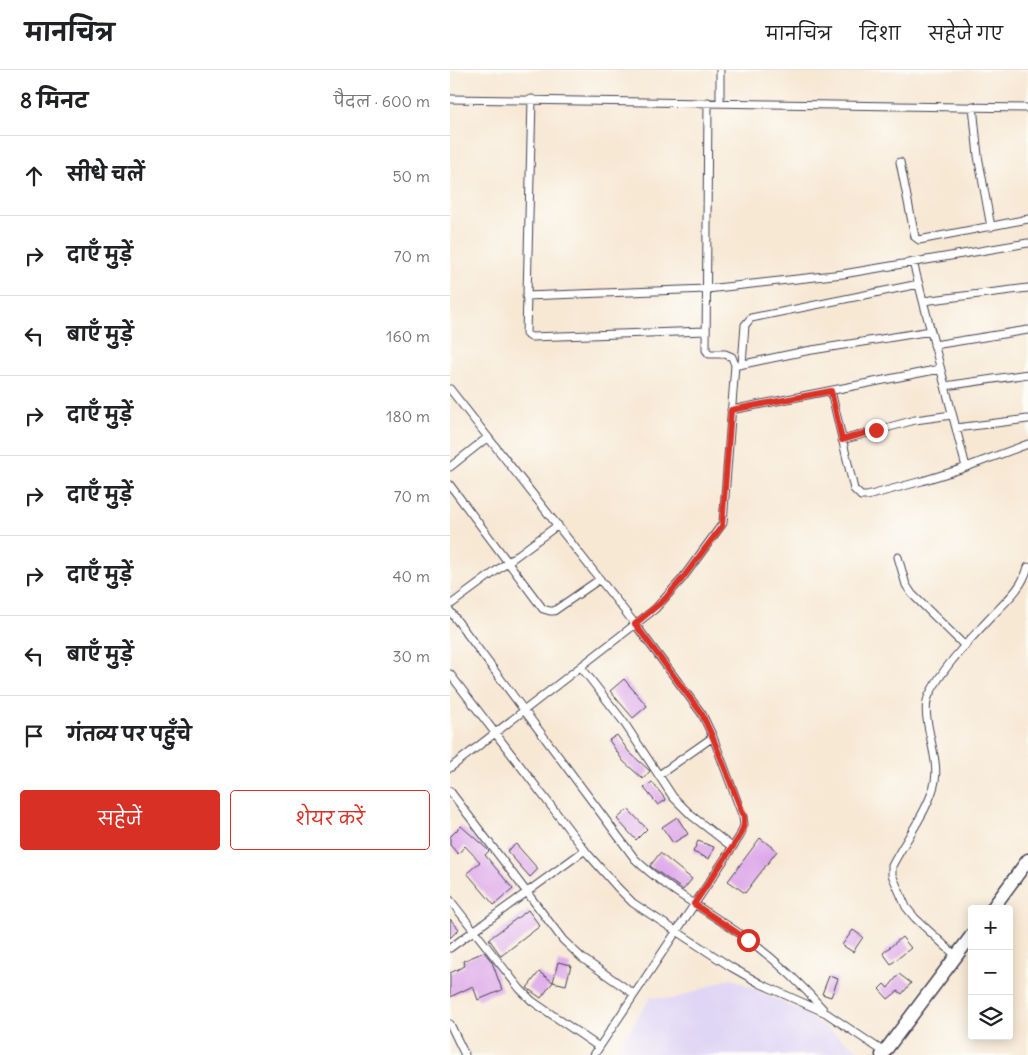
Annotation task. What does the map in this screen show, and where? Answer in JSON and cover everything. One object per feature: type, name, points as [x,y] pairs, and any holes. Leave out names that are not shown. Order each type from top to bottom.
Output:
[{"type":"highway","points":[[995,905],[1028,860]]},
{"type":"highway","points":[[883,1054],[968,940]]},
{"type":"street","points":[[720,70],[720,102]]},
{"type":"street","points":[[450,98],[1028,108]]},
{"type":"street","points":[[532,100],[526,334],[531,337],[706,331]]},
{"type":"street","points":[[708,102],[706,350],[707,353],[729,355],[739,365]]},
{"type":"street","points":[[973,106],[978,156],[991,226]]},
{"type":"street","points":[[900,162],[917,239],[921,240],[1028,219]]},
{"type":"street","points":[[526,296],[707,288],[843,274],[1028,243]]},
{"type":"street","points":[[913,262],[966,467]]},
{"type":"street","points":[[450,768],[664,600],[722,526],[731,410],[745,325],[749,319],[919,284]]},
{"type":"street","points":[[923,301],[1028,288]]},
{"type":"street","points":[[934,345],[1028,330]]},
{"type":"street","points":[[739,365],[815,349],[931,331]]},
{"type":"street","points":[[731,410],[940,370]]},
{"type":"street","points":[[945,386],[1028,374]]},
{"type":"street","points":[[450,389],[635,624],[702,714],[744,817],[744,825],[732,847],[594,1055]]},
{"type":"street","points":[[831,391],[854,489],[861,496],[922,482],[1028,444]]},
{"type":"street","points":[[842,440],[915,420],[952,415]]},
{"type":"street","points":[[956,428],[1028,419]]},
{"type":"street","points":[[450,466],[488,437]]},
{"type":"street","points":[[450,485],[541,607],[554,611],[600,579]]},
{"type":"street","points":[[450,605],[558,525]]},
{"type":"street","points":[[898,557],[906,585],[912,594],[964,646]]},
{"type":"street","points":[[956,956],[911,913],[903,900],[891,871],[929,800],[935,782],[936,759],[926,711],[928,697],[964,646],[1018,590],[1028,567]]},
{"type":"street","points":[[450,611],[635,859],[656,878],[748,940],[776,962],[803,987],[826,1013]]},
{"type":"street","points":[[581,667],[623,721],[683,808],[732,847]]},
{"type":"street","points":[[450,674],[494,734],[585,850],[618,888],[633,902],[731,967],[761,984],[826,1013],[883,1054]]},
{"type":"street","points":[[659,775],[713,738]]},
{"type":"street","points":[[450,791],[563,940],[576,952],[634,994]]},
{"type":"street","points":[[450,948],[585,850]]},
{"type":"street","points":[[450,900],[520,990],[532,1001],[599,1047]]},
{"type":"street","points":[[450,1024],[465,1055]]},
{"type":"shaded area","points":[[731,978],[801,1011],[866,1055],[617,1055],[614,1053],[651,997],[674,999]]},
{"type":"building","points":[[624,679],[647,706],[633,718],[610,691]]},
{"type":"building","points":[[617,735],[629,752],[650,771],[643,779],[623,761],[609,740]]},
{"type":"building","points":[[652,782],[666,800],[658,805],[644,788]]},
{"type":"building","points":[[628,809],[647,829],[636,840],[617,819]]},
{"type":"building","points":[[677,817],[688,834],[673,843],[662,827]]},
{"type":"building","points":[[461,826],[489,851],[485,855],[513,889],[494,905],[467,873],[480,862],[465,846],[458,854],[450,845],[450,837]]},
{"type":"building","points":[[760,838],[777,851],[745,893],[728,881]]},
{"type":"building","points":[[698,841],[714,847],[709,859],[693,852]]},
{"type":"building","points":[[516,844],[538,869],[530,877],[507,851]]},
{"type":"building","points":[[660,853],[692,879],[683,890],[650,866]]},
{"type":"building","points":[[528,910],[540,926],[501,956],[489,939]]},
{"type":"building","points":[[450,919],[459,929],[450,938]]},
{"type":"building","points":[[853,930],[863,937],[853,952],[842,945]]},
{"type":"building","points":[[902,937],[911,948],[891,964],[883,953]]},
{"type":"building","points":[[484,952],[492,962],[502,990],[478,1000],[473,986],[450,997],[450,973],[465,966],[463,961]]},
{"type":"building","points":[[558,962],[571,965],[566,985],[553,982]]},
{"type":"building","points":[[539,972],[553,982],[541,998],[527,988]]},
{"type":"building","points":[[899,974],[911,983],[902,994],[898,991],[888,999],[879,989],[884,984],[888,988]]},
{"type":"building","points":[[829,976],[838,979],[831,997],[822,994]]},
{"type":"route","points":[[748,940],[694,904],[740,836],[744,825],[744,817],[710,728],[702,714],[635,624],[664,600],[722,526],[731,410],[831,391],[842,440],[876,430]]}]
